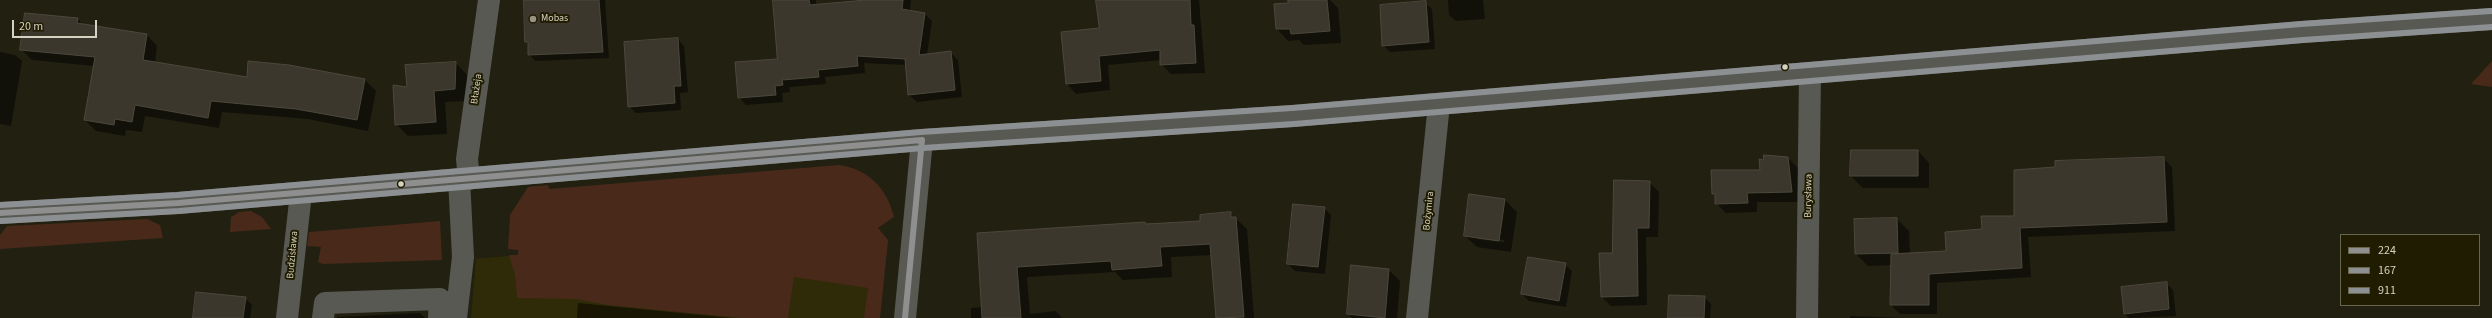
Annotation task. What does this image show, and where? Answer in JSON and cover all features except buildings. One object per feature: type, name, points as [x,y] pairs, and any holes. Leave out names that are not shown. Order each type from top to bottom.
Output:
[{"type":"street","name":"Błażeja","points":[[456,318],[463,257],[464,179],[490,0]]},
{"type":"street","points":[[0,212],[110,208],[922,140],[1293,116],[2302,32],[2492,19]]},
{"type":"street","name":"Burysława","points":[[1807,318],[1810,73]]},
{"type":"street","name":"Bożymira","points":[[1417,318],[1439,104]]},
{"type":"street","points":[[905,318],[922,140]]},
{"type":"street","name":"Budzisława","points":[[287,318],[301,193]]},
{"type":"street","points":[[323,318],[325,303],[440,299],[439,318]]},
{"type":"shaded area","points":[[2492,61],[2492,87],[2471,84]]},
{"type":"shaded area","points":[[839,165],[859,171],[875,182],[887,197],[894,217],[878,228],[888,240],[880,318],[864,318],[868,288],[794,277],[788,318],[741,318],[608,305],[576,299],[517,298],[515,275],[509,255],[518,255],[518,250],[508,249],[510,215],[528,187],[548,185],[549,189]]},
{"type":"shaded area","points":[[251,211],[262,217],[271,229],[230,232],[231,217],[239,212]]},
{"type":"shaded area","points":[[147,219],[160,225],[163,238],[0,249],[0,235],[7,226]]},
{"type":"shaded area","points":[[440,221],[442,260],[323,264],[318,262],[321,247],[307,246],[309,232]]},
{"type":"shaded area","points":[[888,240],[880,318],[471,318],[476,259],[518,255]]},
{"type":"transit line","name":"911","points":[[0,205],[177,195],[921,132],[1292,108],[2301,24],[2491,11]]},
{"type":"transit line","name":"167","points":[[0,221],[179,211],[923,148],[1294,124],[2303,40],[2492,27]]},
{"type":"transit line","name":"224","points":[[0,213],[178,203],[922,140]]},
{"type":"transit line","name":"224","points":[[905,318],[922,140]]},
{"type":"place","name":"Mobas","points":[[533,19]]}]
